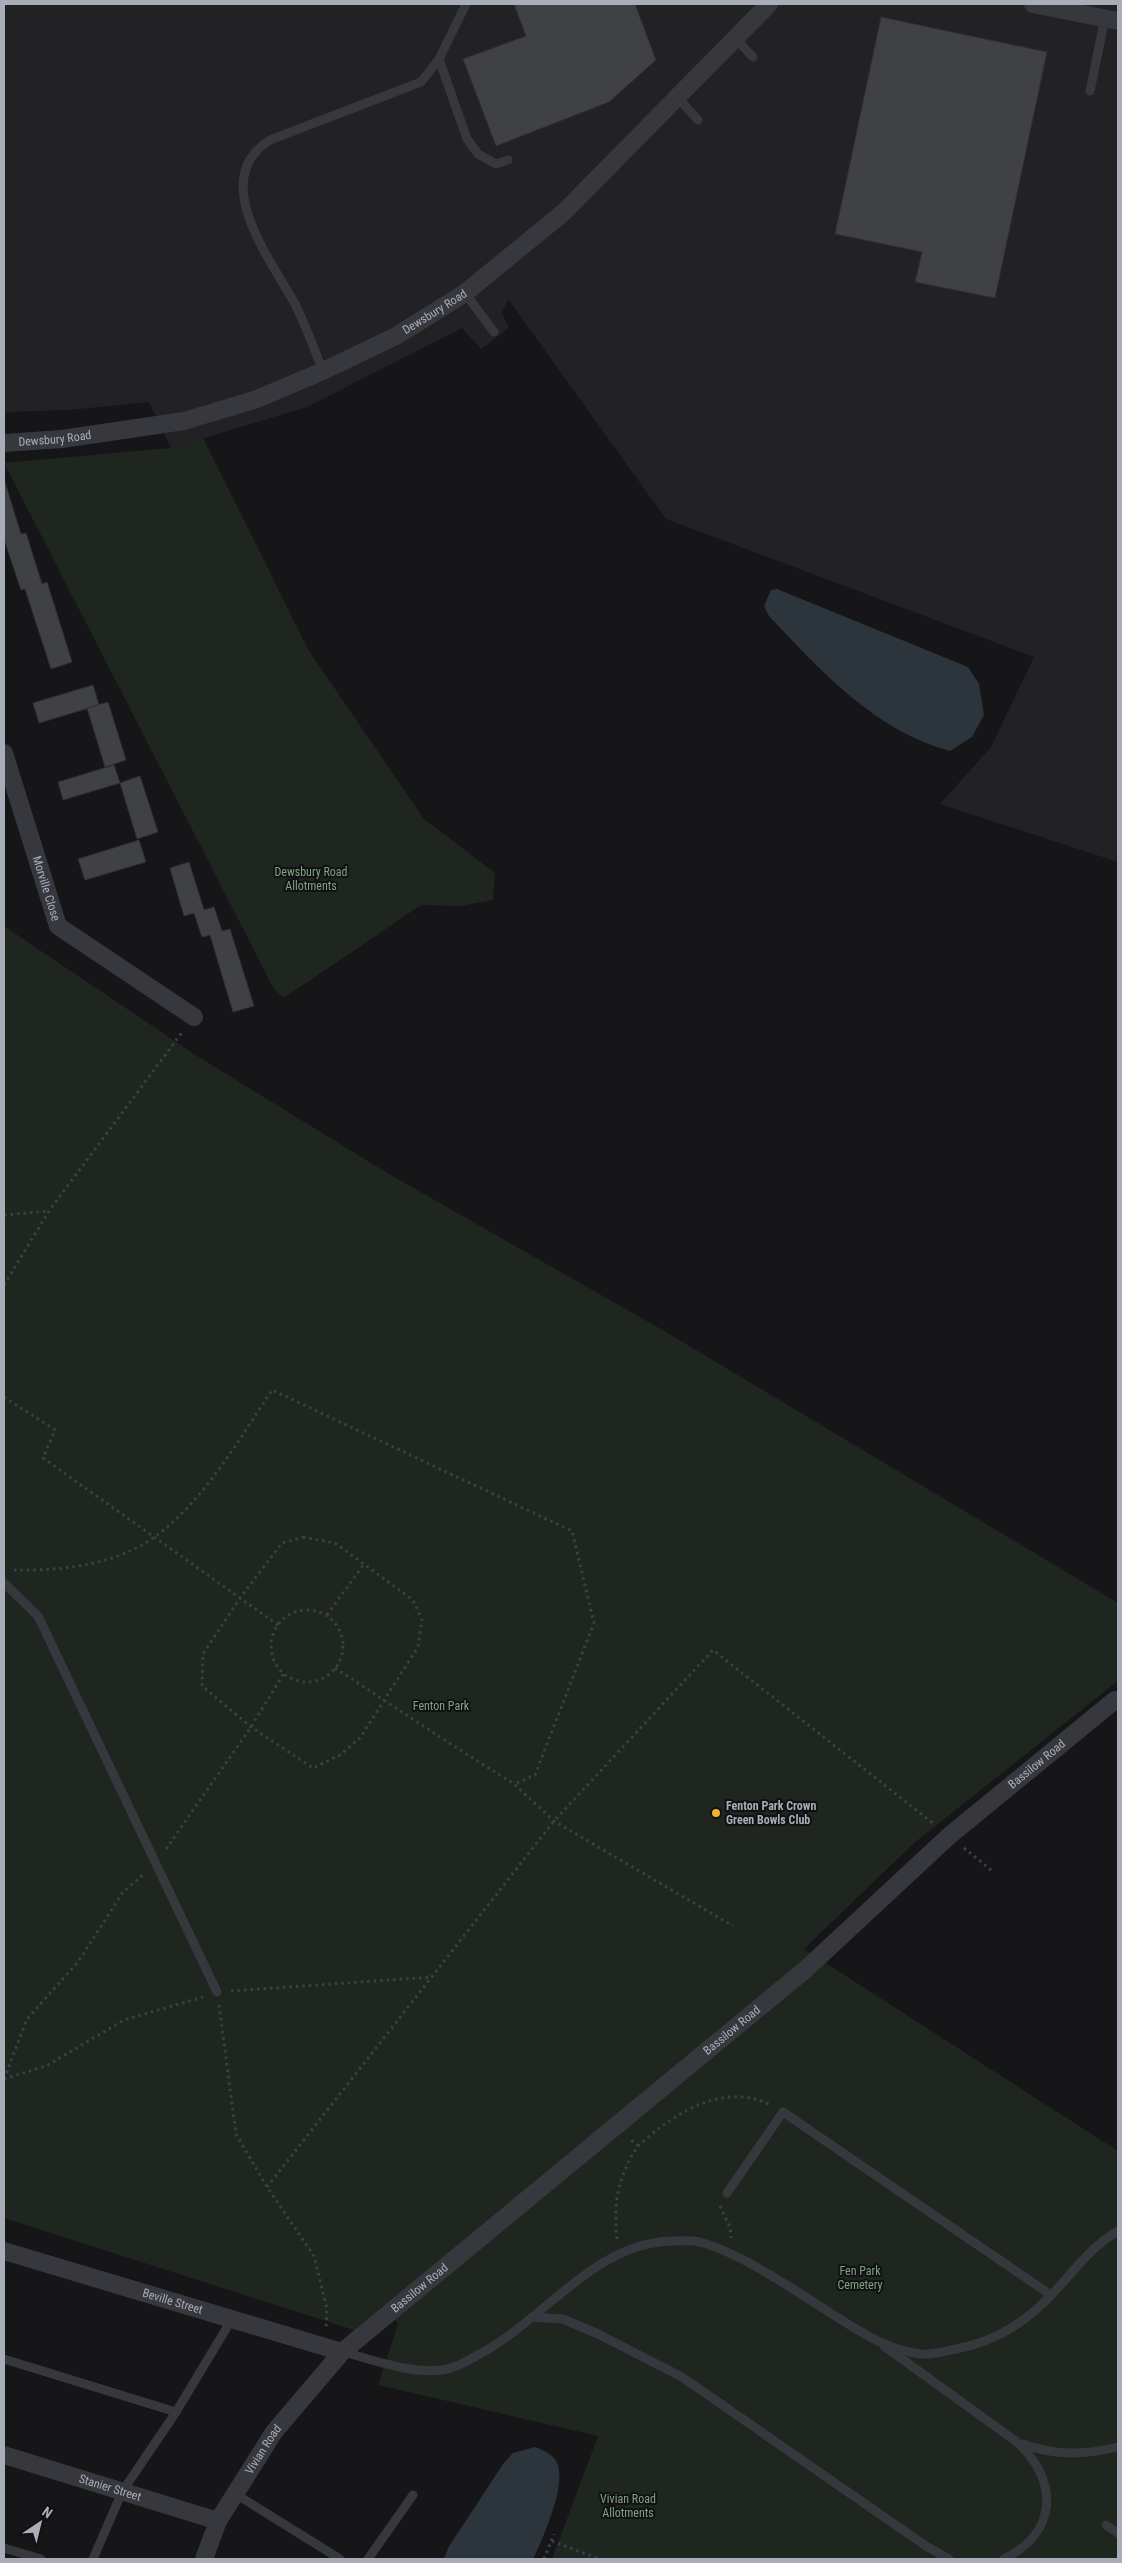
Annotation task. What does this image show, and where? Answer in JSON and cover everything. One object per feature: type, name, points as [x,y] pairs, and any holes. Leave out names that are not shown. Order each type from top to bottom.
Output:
[{"type":"street","name":"Dewsbury Road","points":[[4,443],[62,440],[184,421],[257,398],[323,371],[396,336],[465,293],[564,212],[769,4]]},
{"type":"street","points":[[1036,4],[1088,9],[1112,20]]},
{"type":"street","name":"Morville Close","points":[[4,753],[58,926],[194,1017]]},
{"type":"street","name":"Bassilow Road","points":[[342,2352],[806,1969],[949,1836],[1115,1700]]},
{"type":"street","name":"Beville Street","points":[[4,2251],[342,2352]]},
{"type":"street","name":"Vivian Road","points":[[204,2559],[218,2521],[274,2432],[342,2352]]},
{"type":"street","name":"Stanier Street","points":[[4,2454],[218,2521]]},
{"type":"lane","points":[[323,371],[300,314],[261,247],[242,197],[241,184],[245,170],[258,147],[270,140],[421,82],[439,59],[466,4]]},
{"type":"lane","points":[[1090,91],[1112,20]]},
{"type":"lane","points":[[735,38],[753,57]]},
{"type":"lane","points":[[439,59],[467,139],[478,154],[496,164],[508,160]]},
{"type":"lane","points":[[677,97],[698,120]]},
{"type":"lane","points":[[465,293],[494,332]]},
{"type":"lane","points":[[4,1583],[38,1616],[217,1992]]},
{"type":"lane","points":[[727,2193],[783,2112],[1051,2295]]},
{"type":"lane","points":[[879,2343],[922,2354],[958,2349],[1000,2336],[1028,2318],[1096,2246],[1118,2231]]},
{"type":"lane","points":[[342,2352],[418,2370],[448,2369],[474,2358],[502,2341],[590,2271],[618,2254],[650,2244],[670,2241],[697,2242],[729,2252],[879,2343],[1017,2442],[1033,2457],[1043,2475],[1047,2496],[1044,2517],[1035,2536],[1020,2551],[1004,2559]]},
{"type":"lane","points":[[532,2317],[563,2319],[598,2334],[682,2377],[949,2559]]},
{"type":"lane","points":[[93,2559],[122,2492],[176,2412],[232,2319]]},
{"type":"lane","points":[[4,2358],[176,2412]]},
{"type":"lane","points":[[1017,2442],[1039,2450],[1068,2454],[1095,2453],[1118,2447]]},
{"type":"lane","points":[[234,2493],[341,2559]]},
{"type":"lane","points":[[368,2559],[413,2496]]},
{"type":"lane","points":[[1106,2525],[1118,2533]]},
{"type":"lane","points":[[4,2548],[41,2559]]},
{"type":"lane","points":[[940,2554],[956,2559]]},
{"type":"path","points":[[4,1285],[49,1211],[194,1017]]},
{"type":"path","points":[[4,1214],[49,1211]]},
{"type":"path","points":[[12,1570],[37,1571],[97,1562],[130,1551],[152,1538],[204,1489],[272,1390],[572,1531],[594,1623],[535,1775],[514,1784]]},
{"type":"path","points":[[4,1397],[54,1430],[43,1458],[152,1538],[278,1625]]},
{"type":"path","points":[[303,1537],[335,1542],[413,1600],[422,1620],[418,1647],[360,1738],[340,1755],[312,1768],[252,1727],[202,1686],[203,1654],[240,1598],[282,1543],[303,1537]]},
{"type":"path","points":[[327,1616],[364,1564]]},
{"type":"path","points":[[301,1610],[315,1610],[327,1616],[339,1629],[343,1641],[342,1654],[335,1668],[318,1680],[300,1681],[284,1673],[273,1657],[271,1645],[278,1625],[289,1614],[301,1610]]},
{"type":"path","points":[[267,2187],[554,1821],[712,1650],[991,1870]]},
{"type":"path","points":[[335,1668],[514,1784],[554,1821],[733,1926]]},
{"type":"path","points":[[4,2079],[27,2020],[78,1962],[123,1892],[156,1863],[252,1727],[284,1673]]},
{"type":"path","points":[[4,2079],[46,2066],[124,2020],[217,1992],[432,1977]]},
{"type":"path","points":[[217,1992],[236,2134],[267,2187],[314,2256],[327,2309],[324,2346]]},
{"type":"path","points":[[618,2254],[614,2213],[619,2182],[638,2146],[658,2128],[685,2111],[711,2099],[742,2097],[760,2100],[783,2112]]},
{"type":"path","points":[[617,2126],[638,2146]]},
{"type":"path","points":[[727,2193],[720,2205],[730,2227],[729,2252]]},
{"type":"path","points":[[544,2559],[554,2534]]},
{"type":"path","points":[[552,2541],[598,2559]]},
{"type":"shaded area","points":[[4,4],[1118,4],[1118,862],[940,804],[991,747],[1034,657],[666,519],[508,299],[502,313],[509,328],[481,349],[462,328],[307,407],[171,448],[149,402],[69,410],[4,412]]},
{"type":"shaded area","points":[[777,589],[968,667],[979,684],[984,715],[972,737],[950,751],[923,742],[873,714],[829,677],[769,616],[764,606],[771,590]]},
{"type":"shaded area","points":[[535,2447],[553,2457],[557,2463],[559,2484],[552,2511],[533,2559],[444,2559],[448,2548],[503,2464],[513,2453]]},
{"type":"green space","name":"Dewsbury Road Allotments","points":[[203,438],[309,651],[424,819],[495,873],[493,900],[460,906],[421,905],[284,998],[274,989],[4,463],[170,448]]},
{"type":"green space","name":"Fenton Park","points":[[4,926],[197,1056],[389,1174],[666,1332],[1118,1603],[1118,1681],[914,1843],[804,1949],[1118,2151],[1118,2559],[552,2559],[598,2436],[378,2385],[398,2324],[382,2306],[363,2333],[4,2218]]},
{"type":"building","points":[[514,4],[635,4],[656,60],[609,102],[496,146],[463,59],[526,36]]},
{"type":"building","points":[[881,17],[1047,52],[995,298],[915,282],[922,252],[835,234]]},
{"type":"building","points":[[4,479],[21,534],[26,533],[42,584],[47,582],[72,662],[51,669],[25,589],[21,590],[4,539]]},
{"type":"building","points":[[93,685],[99,705],[39,723],[33,703]]},
{"type":"building","points":[[108,702],[126,760],[105,767],[87,708]]},
{"type":"building","points":[[114,765],[120,783],[63,800],[58,782]]},
{"type":"building","points":[[140,776],[158,832],[137,839],[120,783]]},
{"type":"building","points":[[139,840],[146,862],[85,880],[78,859]]},
{"type":"building","points":[[189,862],[204,910],[214,907],[222,931],[230,929],[254,1006],[233,1012],[210,935],[202,937],[194,913],[184,916],[170,868]]},
{"type":"place","name":"Fenton Park Crown Green Bowls Club","points":[[716,1813]]},
{"type":"park label","name":"Fen Park Cemetery","points":[[860,2278]]},
{"type":"park label","name":"Vivian Road Allotments","points":[[628,2506]]}]
